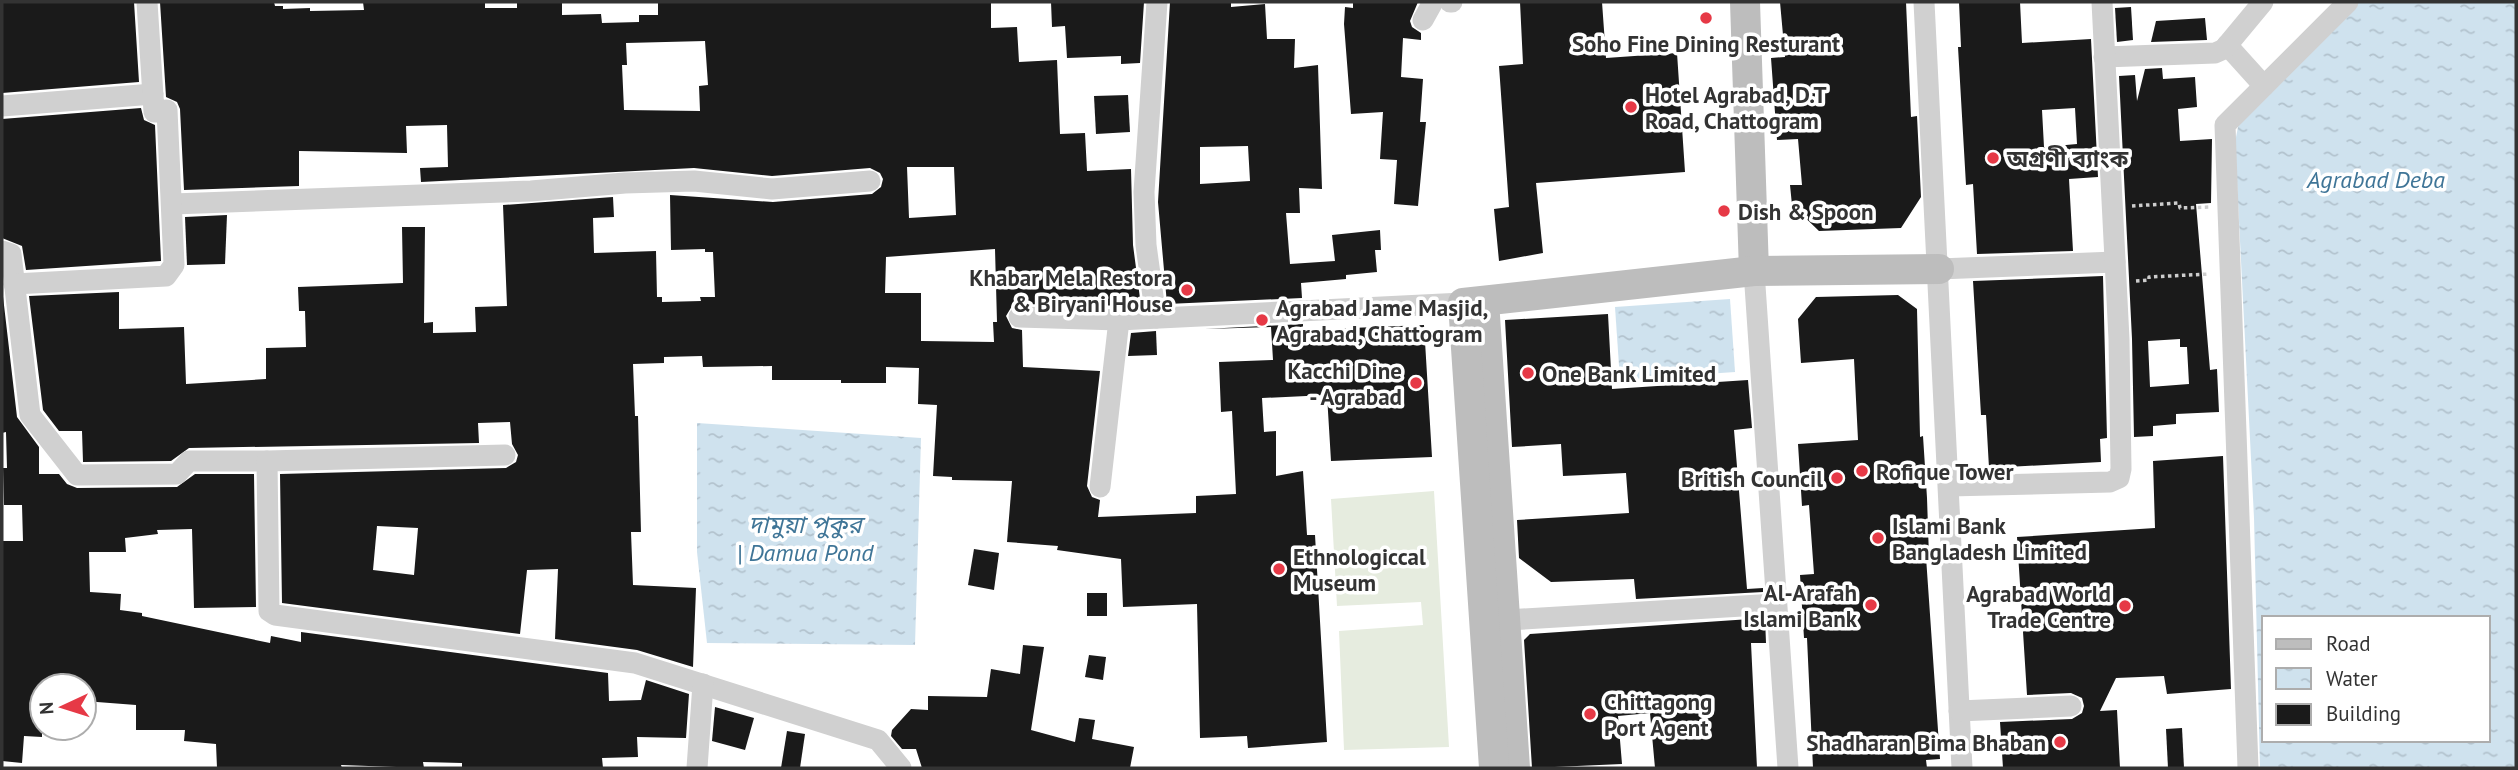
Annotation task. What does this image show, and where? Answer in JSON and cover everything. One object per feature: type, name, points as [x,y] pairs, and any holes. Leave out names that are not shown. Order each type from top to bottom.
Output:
[{"type":"street","points":[[14,284],[166,276],[174,265],[167,110],[154,112],[147,2]]},
{"type":"street","points":[[1156,318],[1146,244],[1143,191],[1157,2]]},
{"type":"street","points":[[1745,2],[1754,271],[1788,768]]},
{"type":"street","points":[[1924,2],[1962,768]]},
{"type":"street","points":[[1949,486],[2110,482],[2119,478],[2121,469],[2116,272],[2102,2]]},
{"type":"street","points":[[2104,57],[2215,53],[2227,45],[2263,2]]},
{"type":"street","points":[[2248,768],[2225,125],[2348,2]]},
{"type":"street","points":[[2227,45],[2264,86]]},
{"type":"street","points":[[2,106],[153,93]]},
{"type":"street","points":[[173,204],[531,191],[625,183],[694,181],[772,189],[870,181]]},
{"type":"street","points":[[2,251],[11,254],[30,415],[77,475],[177,474],[189,461],[505,455]]},
{"type":"street","points":[[1019,317],[1119,320],[1292,309],[1474,302],[1754,271],[1939,269],[2116,272]]},
{"type":"street","points":[[1474,302],[1507,620],[1515,768]]},
{"type":"street","points":[[1474,302],[1494,768]]},
{"type":"street","points":[[1100,487],[1119,320]]},
{"type":"street","points":[[267,461],[268,603],[269,611],[275,615],[635,663],[878,740],[901,768]]},
{"type":"street","points":[[1507,620],[1776,604]]},
{"type":"street","points":[[697,768],[703,684]]},
{"type":"street","points":[[1959,711],[2071,706]]},
{"type":"path","points":[[2112,207],[2179,203],[2180,208],[2228,206]]},
{"type":"path","points":[[2116,272],[2149,280],[2149,277],[2231,273]]},
{"type":"shaded area","points":[[1434,491],[1449,747],[1344,750],[1339,631],[1423,625],[1421,602],[1337,606],[1331,499]]},
{"type":"water","name":"Agrabad Deba","points":[[2356,2],[2516,2],[2516,768],[2260,768],[2254,518],[2235,142],[2239,122]]},
{"type":"water","points":[[1730,299],[1735,372],[1620,380],[1615,307]]},
{"type":"water","name":"দামুয়া পুকুর | Damua Pond","points":[[697,423],[921,438],[915,645],[707,643],[697,552]]},
{"type":"building","points":[[2,2],[134,2],[139,82],[2,93]]},
{"type":"building","points":[[160,2],[274,2],[275,6],[283,6],[283,9],[310,8],[310,11],[364,10],[363,2],[485,2],[485,8],[517,8],[517,2],[562,2],[562,15],[601,14],[602,23],[639,22],[639,15],[658,15],[658,2],[991,2],[991,28],[1017,27],[1019,62],[1057,60],[1060,134],[1085,133],[1087,171],[1131,169],[1133,245],[1141,306],[1019,304],[1012,306],[1006,316],[1012,328],[1022,330],[1023,367],[1100,371],[1087,486],[1092,497],[1100,500],[1098,517],[1196,513],[1196,496],[1236,494],[1232,411],[1221,412],[1219,362],[1273,360],[1271,327],[1205,329],[1303,324],[1303,330],[1424,325],[1432,457],[1331,461],[1327,395],[1262,398],[1264,432],[1276,431],[1276,476],[1303,471],[1307,535],[1315,535],[1327,742],[1248,748],[1247,736],[1200,738],[1197,604],[1123,607],[1121,559],[1057,550],[1058,546],[1007,542],[1012,481],[952,480],[952,477],[933,476],[937,405],[918,404],[919,368],[886,367],[886,383],[841,383],[841,380],[772,380],[772,366],[703,367],[702,356],[664,357],[664,363],[633,364],[635,416],[638,416],[641,532],[631,532],[633,585],[696,588],[693,667],[637,650],[555,639],[558,569],[527,570],[520,634],[282,603],[280,474],[506,468],[516,462],[518,455],[512,444],[510,422],[478,423],[479,443],[189,448],[171,461],[83,462],[82,431],[59,431],[43,410],[29,296],[119,292],[119,329],[184,327],[186,384],[266,379],[266,348],[306,347],[305,311],[299,311],[298,287],[403,283],[402,227],[425,227],[424,323],[433,322],[433,333],[476,332],[475,307],[507,306],[503,205],[613,197],[614,217],[593,218],[594,253],[656,251],[657,297],[662,297],[662,302],[701,301],[700,297],[715,297],[713,252],[705,252],[705,249],[671,250],[670,195],[773,202],[872,194],[881,187],[883,179],[880,173],[870,168],[772,176],[694,168],[421,182],[420,168],[448,167],[447,125],[406,126],[407,153],[299,151],[299,186],[184,190],[180,109],[177,102],[166,97]],"holes":[[[705,41],[708,85],[699,86],[700,111],[624,110],[622,65],[627,65],[626,43]],[[907,167],[954,167],[956,215],[909,218]],[[995,249],[997,322],[993,322],[994,342],[921,341],[921,293],[885,293],[886,257]],[[377,526],[418,528],[414,575],[373,570]]]},
{"type":"building","points":[[1051,2],[1144,2],[1140,63],[1121,64],[1121,56],[1067,58],[1065,26],[1052,27]]},
{"type":"building","points":[[1170,2],[1231,2],[1231,7],[1265,4],[1267,39],[1295,39],[1294,68],[1318,65],[1322,189],[1299,188],[1300,213],[1286,213],[1290,264],[1335,261],[1332,235],[1380,230],[1381,250],[1375,250],[1377,272],[1346,275],[1346,279],[1301,283],[1302,298],[1167,304],[1158,202]],"holes":[[[1248,146],[1250,181],[1200,184],[1200,147]]]},
{"type":"building","points":[[1353,2],[1418,2],[1410,21],[1412,27],[1421,33],[1421,40],[1403,38],[1401,77],[1423,79],[1420,122],[1426,122],[1418,206],[1394,204],[1397,160],[1380,159],[1383,112],[1351,114],[1344,24],[1345,7],[1353,8]]},
{"type":"building","points":[[1520,2],[1602,2],[1606,58],[1677,53],[1685,172],[1536,183],[1543,253],[1499,261],[1494,209],[1509,207],[1499,66],[1523,64]]},
{"type":"building","points":[[1780,2],[1906,2],[1911,117],[1917,116],[1921,197],[1901,228],[1819,231],[1792,205],[1790,185],[1802,185],[1798,139],[1777,140],[1771,58],[1785,57]]},
{"type":"building","points":[[1959,2],[2020,2],[2022,43],[2091,39],[2098,177],[2069,179],[2073,251],[1977,254],[1973,184],[1966,185],[1958,47],[1961,47]],"holes":[[[2075,108],[2077,144],[2044,147],[2042,110]]]},
{"type":"building","points":[[2131,7],[2133,40],[2117,42],[2115,8]]},
{"type":"building","points":[[2205,18],[2207,40],[2151,42],[2156,21]]},
{"type":"building","points":[[2162,68],[2163,79],[2195,77],[2197,107],[2178,109],[2180,141],[2212,139],[2211,203],[2196,204],[2210,370],[2217,369],[2219,412],[2176,414],[2176,424],[2153,426],[2153,436],[2134,437],[2119,76],[2135,75],[2137,101],[2145,69]],"holes":[[[2180,339],[2180,347],[2187,347],[2189,384],[2150,387],[2148,341]]]},
{"type":"building","points":[[1128,95],[1130,132],[1096,134],[1094,96]]},
{"type":"building","points":[[141,108],[144,120],[155,125],[161,261],[26,270],[22,246],[2,238],[2,119]]},
{"type":"building","points":[[227,215],[225,264],[187,265],[185,217]]},
{"type":"building","points":[[2103,276],[2107,438],[2100,439],[2101,462],[1989,468],[1986,415],[1981,415],[1973,281]]},
{"type":"building","points":[[2,288],[17,417],[39,447],[39,474],[59,474],[67,484],[77,488],[177,487],[195,474],[254,474],[256,607],[194,608],[192,529],[157,530],[158,534],[125,538],[126,552],[89,552],[90,592],[121,594],[120,610],[270,643],[271,636],[301,642],[301,632],[608,673],[609,701],[641,700],[646,680],[689,694],[686,738],[637,737],[638,757],[602,758],[603,768],[462,768],[462,763],[423,762],[424,768],[341,765],[342,768],[217,768],[216,744],[184,741],[185,730],[136,730],[136,705],[98,702],[98,672],[28,672],[28,736],[24,736],[22,763],[2,761],[2,541],[23,541],[22,505],[4,505],[6,432],[2,433]]},
{"type":"building","points":[[1898,295],[1917,309],[1920,437],[1923,436],[1927,498],[1929,557],[1926,557],[1940,759],[1926,760],[1927,768],[1813,768],[1807,638],[1804,638],[1800,575],[1814,574],[1809,505],[1802,506],[1798,444],[1858,440],[1854,359],[1801,363],[1798,319],[1816,297]]},
{"type":"building","points":[[1608,314],[1612,389],[1748,380],[1752,428],[1734,430],[1747,589],[1763,588],[1763,592],[1636,599],[1634,579],[1551,582],[1519,558],[1517,520],[1629,513],[1626,473],[1563,476],[1561,444],[1512,447],[1505,320]]},
{"type":"building","points":[[1156,331],[1157,355],[1128,356],[1131,333]]},
{"type":"building","name":"Agrabad World Trade Centre","points":[[2223,456],[2231,689],[2167,694],[2164,676],[2116,678],[2100,711],[2117,710],[2120,768],[2003,768],[2000,722],[2072,719],[2082,713],[2084,706],[2082,698],[2071,693],[2027,695],[2017,537],[2155,528],[2153,461]]},
{"type":"building","points":[[974,549],[999,553],[994,590],[968,585]]},
{"type":"building","points":[[1087,593],[1107,593],[1107,616],[1087,616]]},
{"type":"building","points":[[1765,618],[1766,643],[1751,643],[1757,768],[1655,768],[1650,713],[1618,716],[1622,764],[1532,768],[1524,640],[1530,634]]},
{"type":"building","points":[[1023,645],[1044,647],[1031,730],[1075,742],[1079,718],[1095,720],[1092,739],[1134,747],[1130,768],[922,768],[916,749],[902,749],[891,736],[892,730],[911,709],[928,710],[928,696],[987,697],[991,669],[1020,674]]},
{"type":"building","points":[[1089,655],[1106,657],[1103,680],[1085,677]]},
{"type":"building","points":[[715,707],[754,718],[745,750],[712,741]]},
{"type":"building","points":[[2182,728],[2184,768],[2168,768],[2166,729]]},
{"type":"building","points":[[787,731],[805,734],[800,768],[781,768]]},
{"type":"place","name":"Soho Fine Dining Resturant","points":[[1706,18]]},
{"type":"place","name":"Hotel Agrabad, D.T Road, Chattogram","points":[[1631,107]]},
{"type":"place","name":"অগ্রণী ব্যাংক","points":[[1993,158]]},
{"type":"place","name":"Dish & Spoon","points":[[1724,211]]},
{"type":"place","name":"Khabar Mela Restora & Biryani House","points":[[1187,290]]},
{"type":"place","name":"Agrabad Jame Masjid, Agrabad, Chattogram","points":[[1262,320]]},
{"type":"place","name":"One Bank Limited","points":[[1528,373]]},
{"type":"place","name":"Kacchi Dine - Agrabad","points":[[1416,383]]},
{"type":"place","name":"Rofique Tower","points":[[1862,471]]},
{"type":"place","name":"British Council","points":[[1837,478]]},
{"type":"place","name":"Islami Bank Bangladesh Limited","points":[[1878,538]]},
{"type":"place","name":"Ethnologiccal Museum","points":[[1279,569]]},
{"type":"place","name":"Al-Arafah Islami Bank","points":[[1871,605]]},
{"type":"place","name":"Agrabad World Trade Centre","points":[[2125,606]]},
{"type":"place","name":"Chittagong Port Agent","points":[[1590,714]]},
{"type":"place","name":"Shadharan Bima Bhaban","points":[[2060,742]]}]
